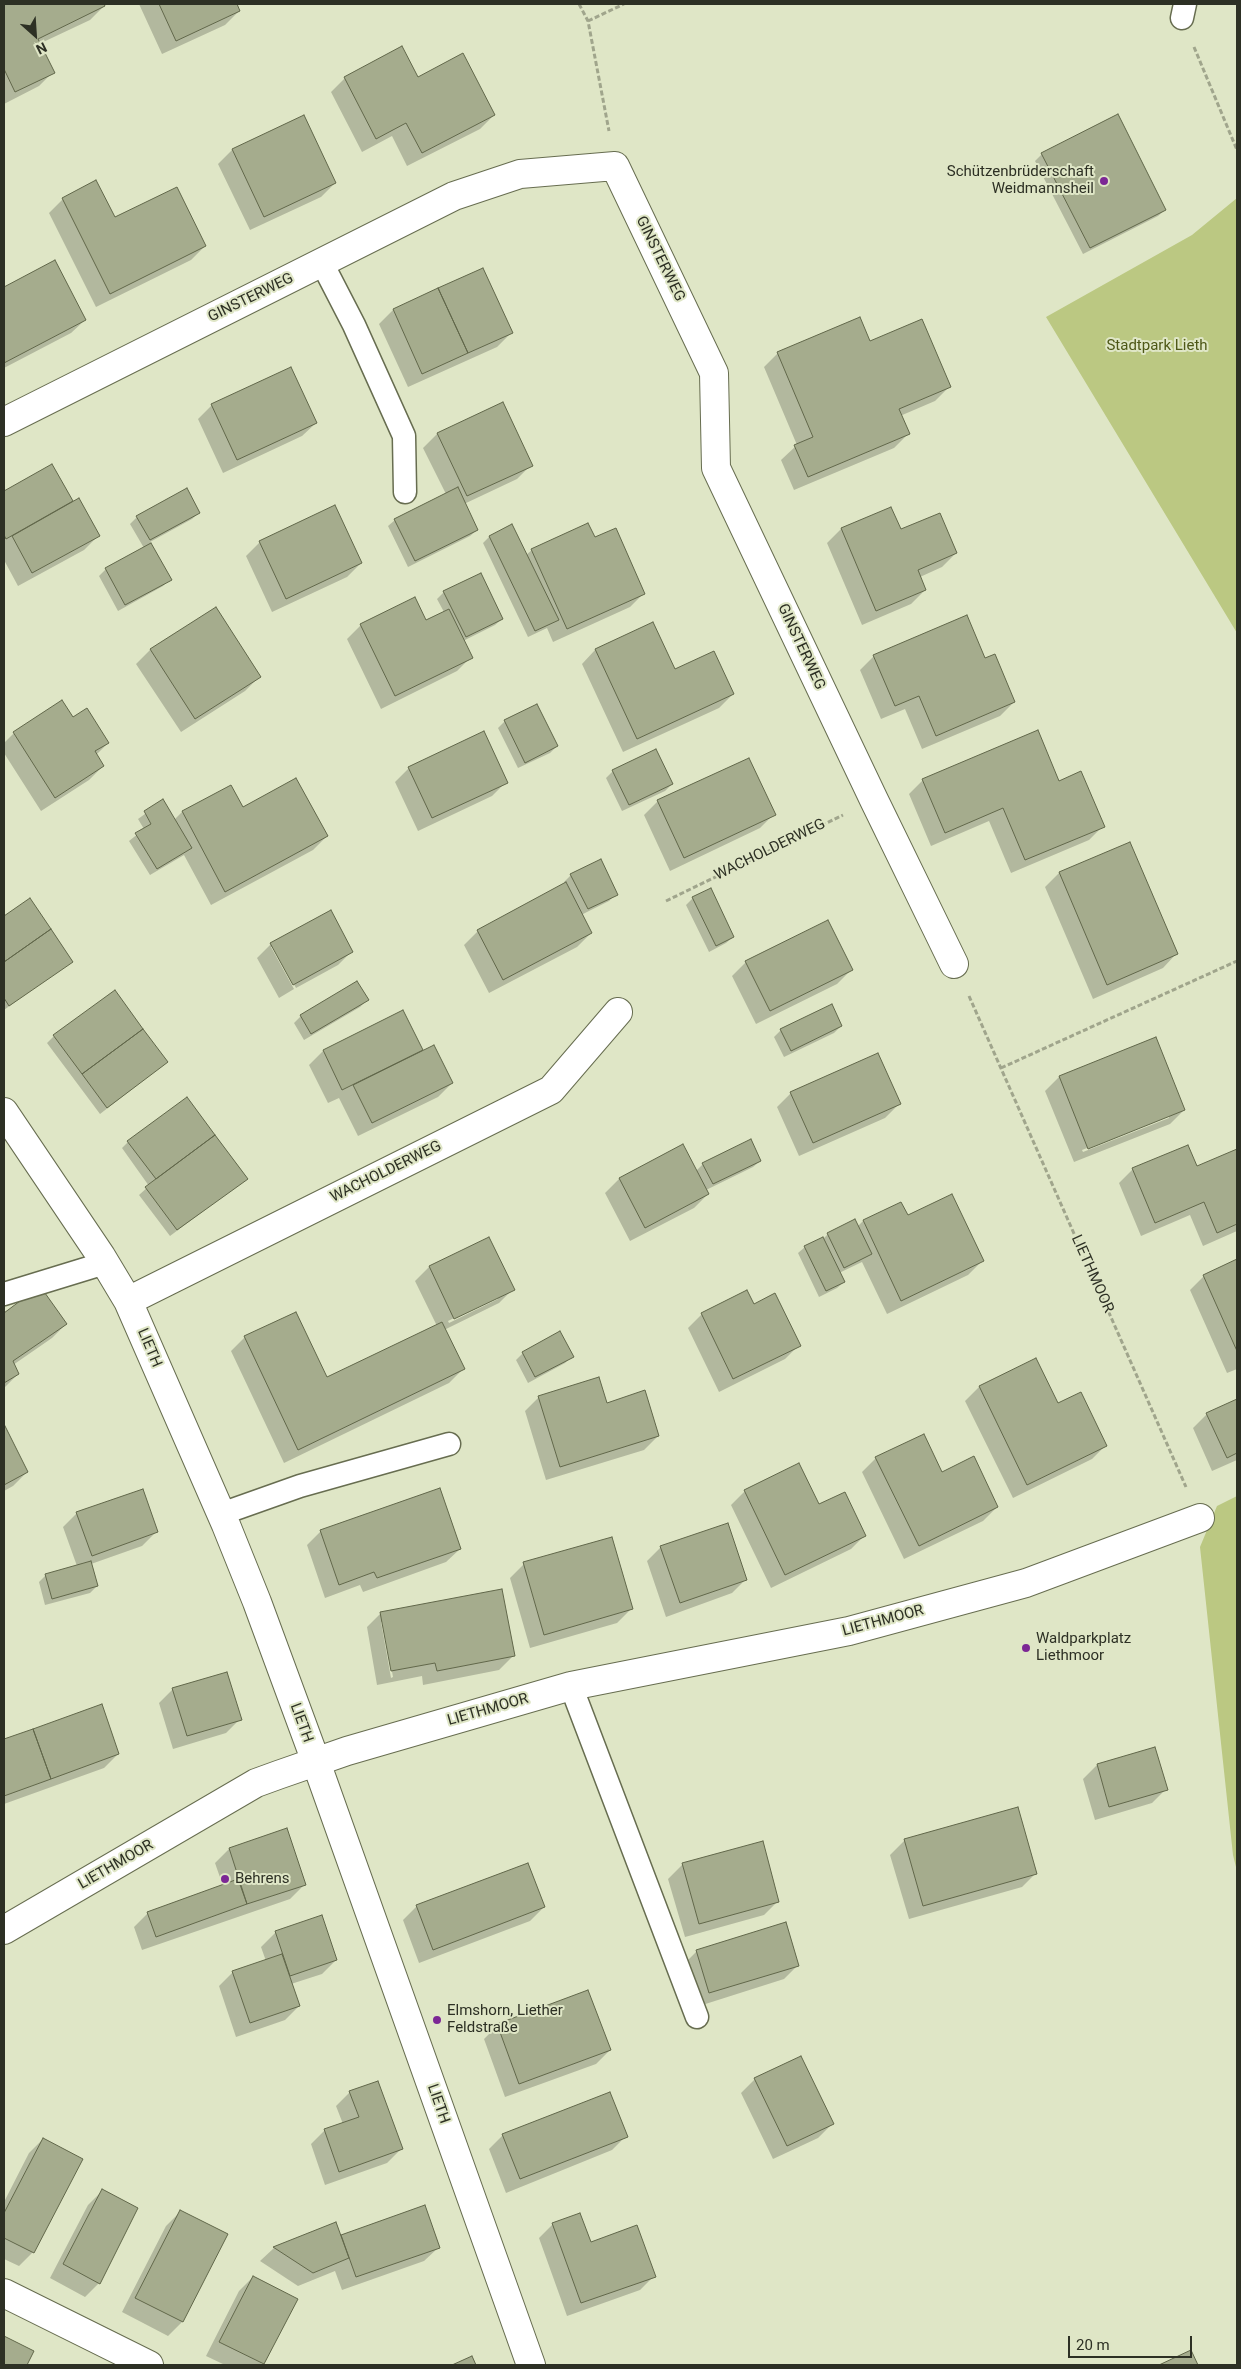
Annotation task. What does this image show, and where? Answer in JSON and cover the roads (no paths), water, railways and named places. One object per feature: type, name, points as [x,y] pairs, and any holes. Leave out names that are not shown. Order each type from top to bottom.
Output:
[{"type":"street","name":"GINSTERWEG","points":[[4,422],[454,196],[520,174],[616,166],[714,372],[716,468],[954,964]]},
{"type":"street","name":"WACHOLDERWEG","points":[[128,1301],[551,1090],[618,1012]]},
{"type":"street","name":"LIETH","points":[[4,1112],[106,1264],[128,1301],[221,1514],[257,1602],[316,1762],[531,2365]]},
{"type":"street","name":"LIETHMOOR","points":[[4,1930],[256,1783],[316,1762],[572,1686],[849,1631],[1026,1583],[1200,1518]]},
{"type":"street","points":[[4,2293],[149,2365]]},
{"type":"lane","points":[[322,263],[354,325],[404,436],[405,492]]},
{"type":"lane","points":[[4,1294],[106,1264]]},
{"type":"lane","points":[[221,1514],[300,1486],[449,1444]]},
{"type":"lane","points":[[572,1686],[697,2017]]},
{"type":"place","name":"Schützenbrüderschaft Weidmannsheil","points":[[1104,181]]},
{"type":"place","name":"Waldparkplatz Liethmoor","points":[[1026,1648]]},
{"type":"place","name":"Behrens","points":[[225,1879]]},
{"type":"place","name":"Elmshorn, Liether Feldstraße","points":[[437,2020]]},
{"type":"park label","name":"Stadtpark Lieth","points":[[1157,346]]}]
